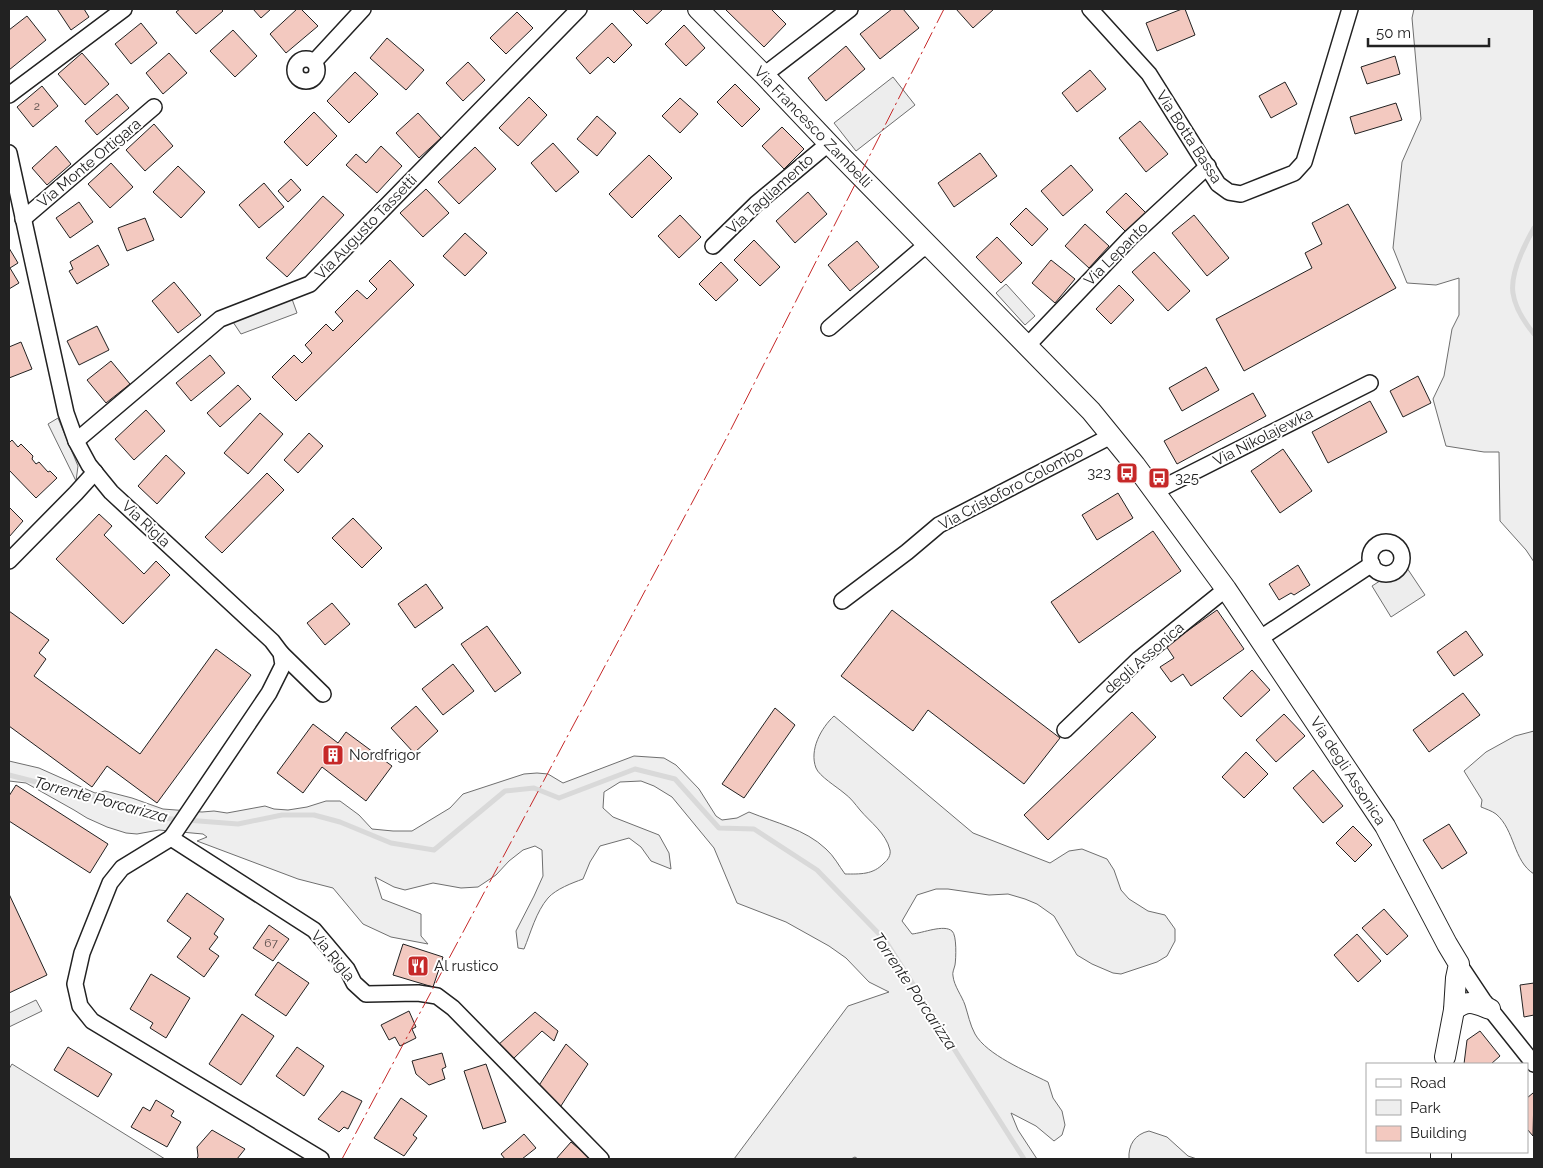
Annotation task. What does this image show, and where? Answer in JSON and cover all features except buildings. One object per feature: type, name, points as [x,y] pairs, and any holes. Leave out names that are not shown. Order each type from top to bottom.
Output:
[{"type":"main road","name":"Via Francesco Zambelli","points":[[698,9],[1091,411],[1153,488]]},
{"type":"main road","name":"Via degli Assonica","points":[[1153,488],[1226,589],[1385,826],[1459,964]]},
{"type":"main road","points":[[1445,1060],[1444,959],[1447,944]]},
{"type":"main road","points":[[1445,1060],[1454,1010],[1459,964]]},
{"type":"main road","points":[[1454,1010],[1462,1003],[1470,1002],[1490,1009]]},
{"type":"street","points":[[9,95],[124,9]]},
{"type":"street","points":[[314,62],[363,9]]},
{"type":"street","name":"Via Augusto Tassetti","points":[[76,441],[220,319],[310,284],[579,9]]},
{"type":"street","points":[[764,75],[850,9]]},
{"type":"street","name":"Via Botta Bassa","points":[[1090,9],[1149,74],[1218,184],[1228,192],[1241,194],[1294,173],[1304,162],[1350,9]]},
{"type":"street","name":"Via Monte Ortigara","points":[[23,219],[154,107]]},
{"type":"street","name":"Via Tagliamento","points":[[713,246],[756,204],[828,144]]},
{"type":"street","name":"Via Rigla","points":[[9,153],[66,413],[76,441],[89,465],[111,492],[272,641],[281,653],[323,694]]},
{"type":"street","name":"Via Lepanto","points":[[1027,346],[1130,238],[1208,166]]},
{"type":"street","points":[[829,328],[928,246]]},
{"type":"street","name":"Via Nikolajewka","points":[[1153,488],[1370,383]]},
{"type":"street","name":"Via Cristoforo Colombo","points":[[842,601],[907,552],[939,525],[1111,436]]},
{"type":"street","points":[[9,561],[94,472]]},
{"type":"street","points":[[1259,639],[1372,564]]},
{"type":"street","name":"degli Assonica","points":[[1066,730],[1139,659],[1226,589]]},
{"type":"street","points":[[281,653],[283,665],[269,693],[175,832],[122,868],[110,883],[82,953],[75,984],[80,1006],[92,1021],[320,1159]]},
{"type":"street","name":"Via Rigla","points":[[175,832],[314,930],[347,969],[354,983],[366,994],[418,993],[437,996],[453,1008],[601,1159]]},
{"type":"street","name":"Via degli Assonica","points":[[1459,964],[1526,1061]]},
{"type":"green space","points":[[1414,9],[1534,9],[1534,562],[1526,550],[1500,521],[1499,452],[1484,452],[1446,446],[1433,399],[1444,376],[1452,329],[1459,315],[1459,278],[1436,285],[1407,283],[1393,248],[1402,162],[1421,119],[1412,18]]},
{"type":"green space","points":[[834,716],[973,833],[1050,863],[1069,851],[1082,849],[1107,859],[1114,870],[1121,890],[1129,899],[1148,911],[1165,915],[1175,929],[1175,941],[1167,956],[1157,962],[1121,974],[1113,973],[1077,955],[1054,916],[1037,904],[1025,899],[1008,894],[989,895],[948,889],[936,889],[917,895],[902,921],[912,934],[944,928],[954,933],[956,953],[954,980],[975,1034],[988,1049],[998,1056],[1048,1082],[1053,1098],[1062,1111],[1065,1125],[1062,1135],[1054,1141],[1036,1126],[1011,1113],[1018,1130],[1037,1159],[858,1159],[855,1157],[851,1159],[734,1159],[848,1006],[889,992],[869,982],[846,958],[829,946],[786,922],[737,903],[714,848],[672,797],[654,786],[641,781],[620,782],[604,792],[603,808],[613,817],[659,835],[669,853],[671,869],[651,861],[641,847],[629,838],[600,846],[590,862],[583,879],[564,887],[548,898],[537,916],[524,949],[518,948],[516,931],[543,876],[542,850],[535,846],[523,850],[496,875],[478,887],[461,888],[433,883],[405,890],[394,887],[375,877],[382,899],[421,914],[421,936],[428,944],[391,937],[363,924],[333,888],[298,879],[197,841],[207,837],[203,834],[159,830],[137,834],[126,833],[87,818],[26,783],[9,781],[9,761],[39,768],[95,793],[105,791],[163,809],[227,813],[265,806],[288,810],[326,801],[340,801],[359,815],[372,829],[412,831],[450,808],[463,794],[524,774],[548,774],[563,783],[634,756],[664,758],[676,765],[699,789],[716,816],[722,820],[737,818],[749,812],[780,823],[800,831],[818,842],[832,855],[845,874],[866,873],[880,867],[888,859],[890,852],[888,844],[881,833],[851,799],[818,771],[814,761],[815,747],[821,733]]},
{"type":"green space","points":[[1534,731],[1534,874],[1522,861],[1502,821],[1494,813],[1481,807],[1482,800],[1464,771],[1486,752],[1515,736]]},
{"type":"green space","points":[[12,1064],[165,1159],[9,1159],[9,1069]]},
{"type":"green space","points":[[1149,1131],[1167,1137],[1188,1156],[1197,1159],[1129,1159],[1133,1141],[1144,1132]]},
{"type":"shaded area","points":[[893,77],[915,105],[856,151],[834,123]]},
{"type":"shaded area","points":[[1006,284],[1035,316],[1025,325],[996,293]]},
{"type":"shaded area","points":[[292,299],[297,313],[241,334],[233,322]]},
{"type":"shaded area","points":[[58,418],[78,466],[76,481],[48,424]]},
{"type":"shaded area","points":[[1405,565],[1425,595],[1391,617],[1372,586]]},
{"type":"shaded area","points":[[36,1000],[42,1011],[9,1027],[9,1013]]},
{"type":"waterway","points":[[1534,228],[1519,259],[1513,285],[1514,299],[1518,310],[1534,334]]},
{"type":"waterway","name":"Torrente Porcarizza","points":[[9,775],[91,796],[160,818],[238,824],[282,815],[314,815],[340,822],[391,843],[434,850],[505,791],[534,788],[559,798],[635,769],[675,779],[719,828],[754,829],[817,870],[885,940],[1024,1159]]},
{"type":"power","points":[[342,1159],[726,439],[944,9]]},
{"type":"place","name":"323","points":[[1127,473]]},
{"type":"place","name":"325","points":[[1159,478]]},
{"type":"place","name":"Nordfrigor","points":[[333,755]]},
{"type":"place","name":"Al rustico","points":[[418,966]]}]
